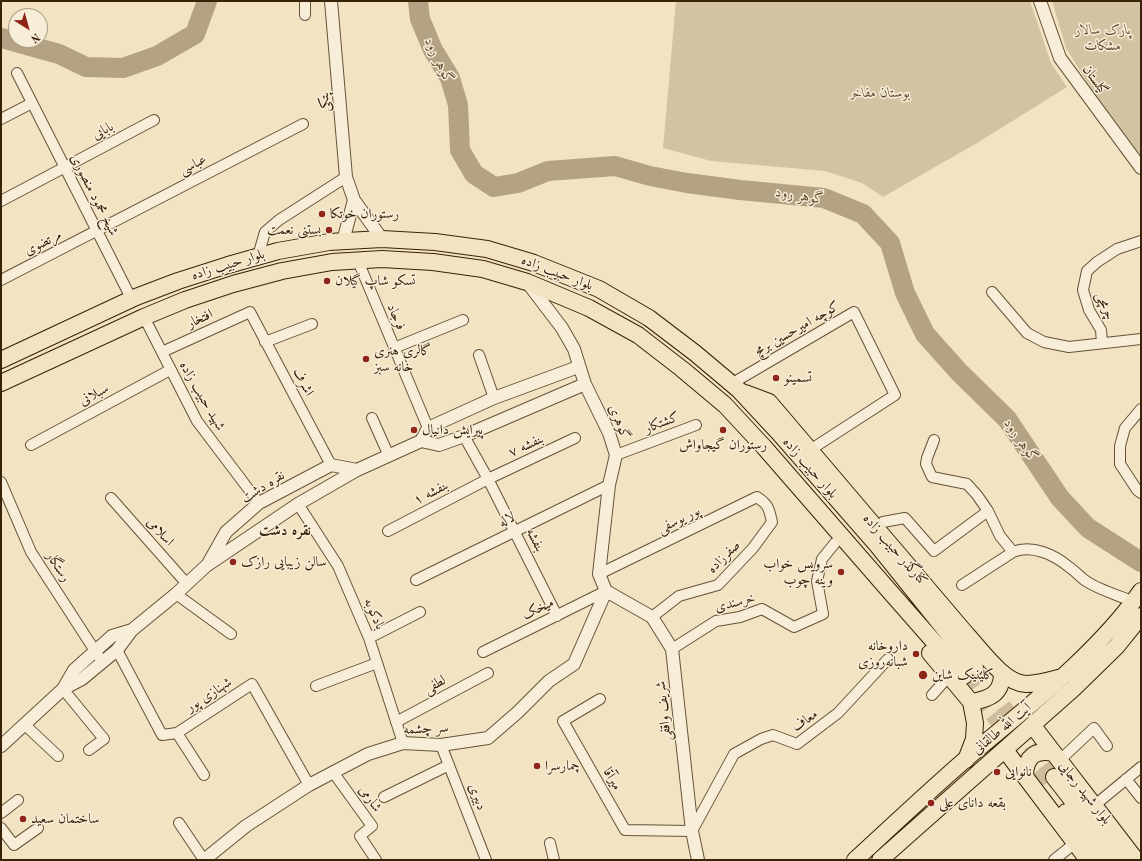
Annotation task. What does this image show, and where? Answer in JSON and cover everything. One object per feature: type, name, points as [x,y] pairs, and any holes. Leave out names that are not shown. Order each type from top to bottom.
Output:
[{"type":"main road","name":"بلوار حبیب زاده","points":[[1,360],[132,300],[178,281],[278,251],[329,242],[382,239],[434,242],[487,249],[534,262],[599,289],[649,318],[695,353],[735,387],[779,433],[877,546],[963,673]]},
{"type":"main road","name":"بلوار حبیب زاده","points":[[1,383],[88,344],[144,316],[233,284],[282,271],[332,262],[382,260],[433,262],[483,269],[527,282],[589,308],[638,335],[682,369],[725,406],[764,447],[884,586],[963,673]]},
{"type":"main road","points":[[80,324],[76,330],[77,337],[82,342],[88,344]]},
{"type":"main road","points":[[28,348],[38,350],[42,355],[42,361],[38,366]]},
{"type":"main road","name":"کنارگذر حبیب زاده","points":[[735,387],[769,402],[968,636],[1002,673],[1011,680],[1026,684],[1062,677]]},
{"type":"main road","points":[[725,406],[759,455],[835,543],[963,673],[975,723],[974,739],[966,760]]},
{"type":"main road","name":"آیت الله طالقانی","points":[[855,860],[899,819],[1062,677],[1137,601]]},
{"type":"main road","name":"آیت الله طالقانی","points":[[880,860],[1033,726],[1074,688],[1117,646],[1141,616]]},
{"type":"main road","points":[[971,702],[985,700],[993,695],[999,689],[1002,673]]},
{"type":"main road","name":"بلوار شهید رجایی","points":[[1033,726],[1136,860]]},
{"type":"main road","points":[[1005,750],[1088,860]]},
{"type":"main road","points":[[1024,775],[1025,766],[1034,756],[1045,751],[1057,757]]},
{"type":"main road","name":"بلوار شهید رجایی","points":[[1102,860],[1049,780],[1119,860]]},
{"type":"main road","points":[[899,819],[912,832]]},
{"type":"street","points":[[305,1],[305,15]]},
{"type":"street","name":"پتکی","points":[[331,1],[346,177],[354,200],[382,239]]},
{"type":"street","name":"گیلستان","points":[[1040,1],[1060,58],[1141,168]]},
{"type":"street","name":"شیخ محمود منصوری","points":[[17,73],[132,300]]},
{"type":"street","points":[[1,119],[32,102]]},
{"type":"street","name":"بابایی","points":[[1,201],[154,120]]},
{"type":"street","name":"عباسی","points":[[97,231],[303,124]]},
{"type":"street","points":[[258,256],[265,232],[279,220],[346,177]]},
{"type":"street","points":[[343,241],[354,200]]},
{"type":"street","name":"مرتضوی","points":[[1,280],[97,231]]},
{"type":"street","name":"چرمچی","points":[[1102,343],[1100,330],[1089,310],[1083,290],[1087,271],[1097,262],[1117,249],[1141,241]]},
{"type":"street","name":"فرجاد","points":[[358,261],[428,428]]},
{"type":"street","name":"گوهری","points":[[527,282],[562,328],[574,350],[578,367],[609,433],[616,456],[610,485],[599,574],[606,591]]},
{"type":"street","points":[[992,292],[1027,332],[1044,342],[1069,347],[1141,339]]},
{"type":"street","name":"اشرف","points":[[250,312],[331,465]]},
{"type":"street","name":"افتخار","points":[[162,352],[250,312]]},
{"type":"street","name":"کوچه امیرحسین برمچ","points":[[735,387],[854,312],[895,395],[810,450]]},
{"type":"street","name":"شهید حبیب زاده","points":[[144,316],[170,370],[198,421],[259,504]]},
{"type":"street","points":[[394,348],[463,320]]},
{"type":"street","points":[[266,342],[312,324]]},
{"type":"street","points":[[479,355],[494,398]]},
{"type":"street","points":[[578,367],[494,398],[428,428],[421,441],[438,445],[464,436],[585,384]]},
{"type":"street","name":"سبلانی","points":[[31,445],[170,370]]},
{"type":"street","points":[[560,374],[566,377],[569,382],[569,389],[567,392]]},
{"type":"street","points":[[1141,409],[1125,428],[1120,446],[1120,464],[1137,490],[1141,493]]},
{"type":"street","points":[[372,418],[389,456]]},
{"type":"street","name":"کشتکار","points":[[616,456],[696,425]]},
{"type":"street","name":"بنفشه","points":[[464,436],[488,479],[557,616]]},
{"type":"street","name":"بنفشه ۷","points":[[488,479],[575,438]]},
{"type":"street","points":[[934,440],[926,464],[932,477],[967,484],[988,511],[1000,536],[1013,552]]},
{"type":"street","name":"نقره دشت","points":[[1,746],[63,689],[82,679],[118,650],[132,630],[176,594],[206,566],[298,504],[357,470],[421,441]]},
{"type":"street","points":[[331,465],[357,470]]},
{"type":"street","name":"نقره دشت","points":[[206,566],[226,532],[259,504],[331,465]]},
{"type":"street","name":"بنفشه ۱","points":[[388,531],[488,479]]},
{"type":"street","name":"رستگار","points":[[1,482],[31,552],[102,662]]},
{"type":"street","name":"لاله","points":[[416,580],[610,485]]},
{"type":"street","name":"پور یوسفی","points":[[599,574],[757,497],[768,506]]},
{"type":"street","name":"اسلامی","points":[[111,498],[187,584]]},
{"type":"street","name":"بادکوبه","points":[[298,504],[338,566],[369,638],[403,743]]},
{"type":"street","name":"صفرزاده","points":[[652,617],[679,596],[718,584],[753,548],[772,522],[768,506]]},
{"type":"street","points":[[883,522],[905,518],[934,551],[988,511]]},
{"type":"street","name":"خرسندی","points":[[672,649],[716,621],[740,617],[762,609],[794,627],[823,614],[817,581],[822,559],[835,543]]},
{"type":"street","points":[[962,585],[1013,552],[1020,549],[1037,550],[1049,554],[1068,566],[1086,582],[1137,601]]},
{"type":"street","name":"شریف واقفی","points":[[606,591],[652,617],[672,649],[692,831],[698,860]]},
{"type":"street","name":"میخک","points":[[483,652],[606,591]]},
{"type":"street","name":"سر چشمه","points":[[204,860],[246,826],[309,785],[368,754],[403,743],[441,745],[488,738],[518,712],[549,681],[574,664],[606,591]]},
{"type":"street","points":[[176,594],[231,634]]},
{"type":"street","points":[[369,638],[420,612]]},
{"type":"street","name":"نقره دشت","points":[[63,689],[74,670],[112,636],[132,630]]},
{"type":"street","points":[[118,650],[162,735],[177,732],[204,775]]},
{"type":"street","name":"معاف","points":[[692,831],[734,754],[761,739],[773,735],[797,744],[838,713],[888,659]]},
{"type":"street","points":[[316,686],[377,663]]},
{"type":"street","name":"لطفی","points":[[396,722],[488,672]]},
{"type":"street","points":[[932,695],[963,673]]},
{"type":"street","name":"شهنازی پور","points":[[177,732],[252,684],[309,785]]},
{"type":"street","points":[[63,689],[104,739],[89,750]]},
{"type":"street","name":"میرآقا","points":[[600,699],[563,721],[625,830],[692,831]]},
{"type":"street","points":[[24,724],[58,756]]},
{"type":"street","points":[[1057,757],[1094,728],[1107,746]]},
{"type":"street","name":"دبیری","points":[[441,745],[486,860]]},
{"type":"street","points":[[384,797],[449,765]]},
{"type":"street","points":[[1095,805],[1141,767]]},
{"type":"street","name":"شارمی","points":[[333,772],[372,826],[360,836],[376,860]]},
{"type":"street","points":[[1126,779],[1141,798]]},
{"type":"street","points":[[1,813],[18,800]]},
{"type":"street","points":[[179,823],[204,860]]},
{"type":"street","points":[[1,828],[14,845],[38,828]]},
{"type":"street","points":[[1054,860],[1075,843]]},
{"type":"street","points":[[550,844],[554,860]]},
{"type":"green space","name":"بوستان مفاخر","points":[[676,1],[1030,1],[1051,63],[1067,87],[982,140],[883,197],[862,183],[825,171],[711,161],[663,148]]},
{"type":"green space","name":"پارک سالار مشکات","points":[[1052,1],[1141,1],[1141,156],[1105,111],[1066,48]]},
{"type":"waterway","name":"گوهر رود","points":[[1,38],[59,54],[86,67],[123,68],[157,56],[195,34],[207,1]]},
{"type":"waterway","name":"گوهر رود","points":[[418,1],[420,19],[433,50],[450,78],[458,105],[460,150],[474,174],[494,187],[518,183],[548,171],[615,166],[650,176],[687,183],[824,198],[863,214],[890,243],[905,293],[925,334],[959,372],[1007,419],[1060,498],[1088,528],[1141,562]]},
{"type":"tunnel","points":[[975,667],[1054,777]]},
{"type":"tunnel","points":[[964,676],[1045,784]]},
{"type":"place","name":"رستوران خوتکا","points":[[322,214]]},
{"type":"place","name":"بستنی نعمت","points":[[329,230]]},
{"type":"place","name":"تسکو شاپ گیلان","points":[[327,281]]},
{"type":"place","name":"گالری هنری خانه سبز","points":[[366,359]]},
{"type":"place","name":"تسمینو","points":[[776,378]]},
{"type":"place","name":"پیرایش دانیال","points":[[414,430]]},
{"type":"place","name":"رستوران گیجاواش","points":[[723,430]]},
{"type":"place","name":"سالن زیبایی رازک","points":[[233,562]]},
{"type":"place","name":"سرویس خواب وینه چوب","points":[[841,572]]},
{"type":"place","name":"داروخانه شبانه‌روزی","points":[[916,654]]},
{"type":"place","name":"کلینیک شاین","points":[[923,675]]},
{"type":"place","name":"چمارسرا","points":[[537,766]]},
{"type":"place","name":"نانوایی","points":[[997,772]]},
{"type":"place","name":"بقعه دانای علی","points":[[931,803]]},
{"type":"place","name":"ساختمان سعید","points":[[23,819]]},
{"type":"district","name":"نقره دشت","points":[[285,531]]}]
